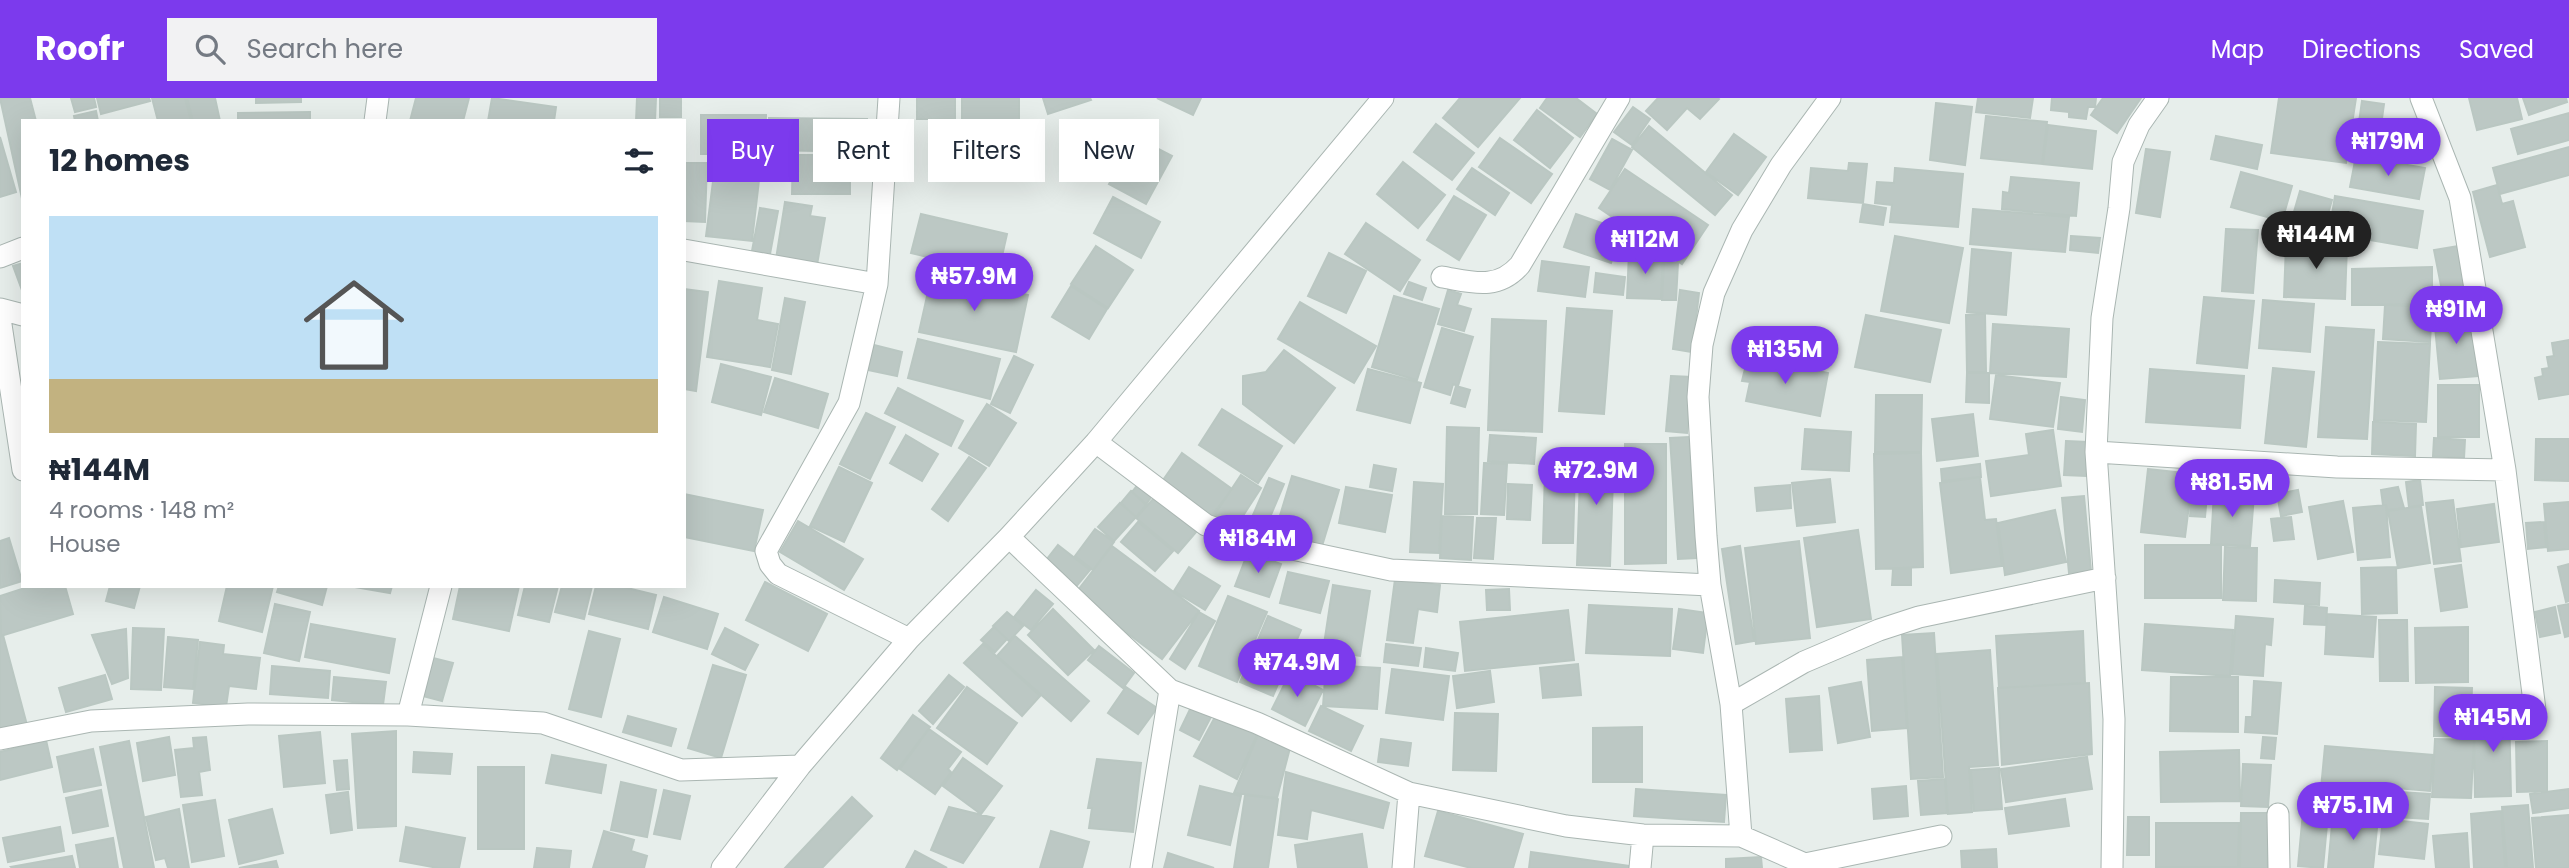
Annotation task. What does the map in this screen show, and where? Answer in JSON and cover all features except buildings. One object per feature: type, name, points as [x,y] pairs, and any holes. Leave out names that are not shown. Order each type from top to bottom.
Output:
[{"type":"street","points":[[375,119],[378,98]]},
{"type":"street","points":[[889,98],[877,284],[849,403],[766,551],[770,564],[778,574],[909,639]]},
{"type":"street","points":[[726,867],[800,766],[909,639],[1009,537],[1096,442],[1383,98]]},
{"type":"street","points":[[1441,277],[1485,283],[1502,281],[1512,275],[1619,98]]},
{"type":"street","points":[[1741,836],[1731,704],[1710,585],[1698,397],[1702,345],[1714,293],[1742,230],[1781,165],[1830,98]]},
{"type":"street","points":[[2112,868],[2114,719],[2096,452],[2102,318],[2119,208],[2123,162],[2139,125],[2158,98]]},
{"type":"street","points":[[2421,98],[2460,198],[2505,470],[2535,710]]},
{"type":"street","points":[[0,257],[21,249]]},
{"type":"street","points":[[686,250],[877,284]]},
{"type":"street","points":[[0,309],[21,314]]},
{"type":"street","points":[[0,318],[21,457]]},
{"type":"street","points":[[1096,442],[1206,525],[1245,539],[1391,570],[1710,585]]},
{"type":"street","points":[[2096,452],[2337,467],[2505,470]]},
{"type":"street","points":[[1009,537],[1170,690],[1257,723],[1409,793],[1566,826],[1643,835],[1741,836],[1806,866],[1941,836]]},
{"type":"street","points":[[1731,704],[1804,662],[1879,630],[1919,617],[2105,578]]},
{"type":"street","points":[[408,715],[440,588]]},
{"type":"street","points":[[1141,868],[1170,690]]},
{"type":"street","points":[[0,739],[91,721],[248,714],[408,715],[542,723],[681,770],[800,766]]},
{"type":"street","points":[[1403,868],[1409,793]]},
{"type":"street","points":[[2278,814],[2279,868]]},
{"type":"street","points":[[1640,868],[1643,835]]}]
